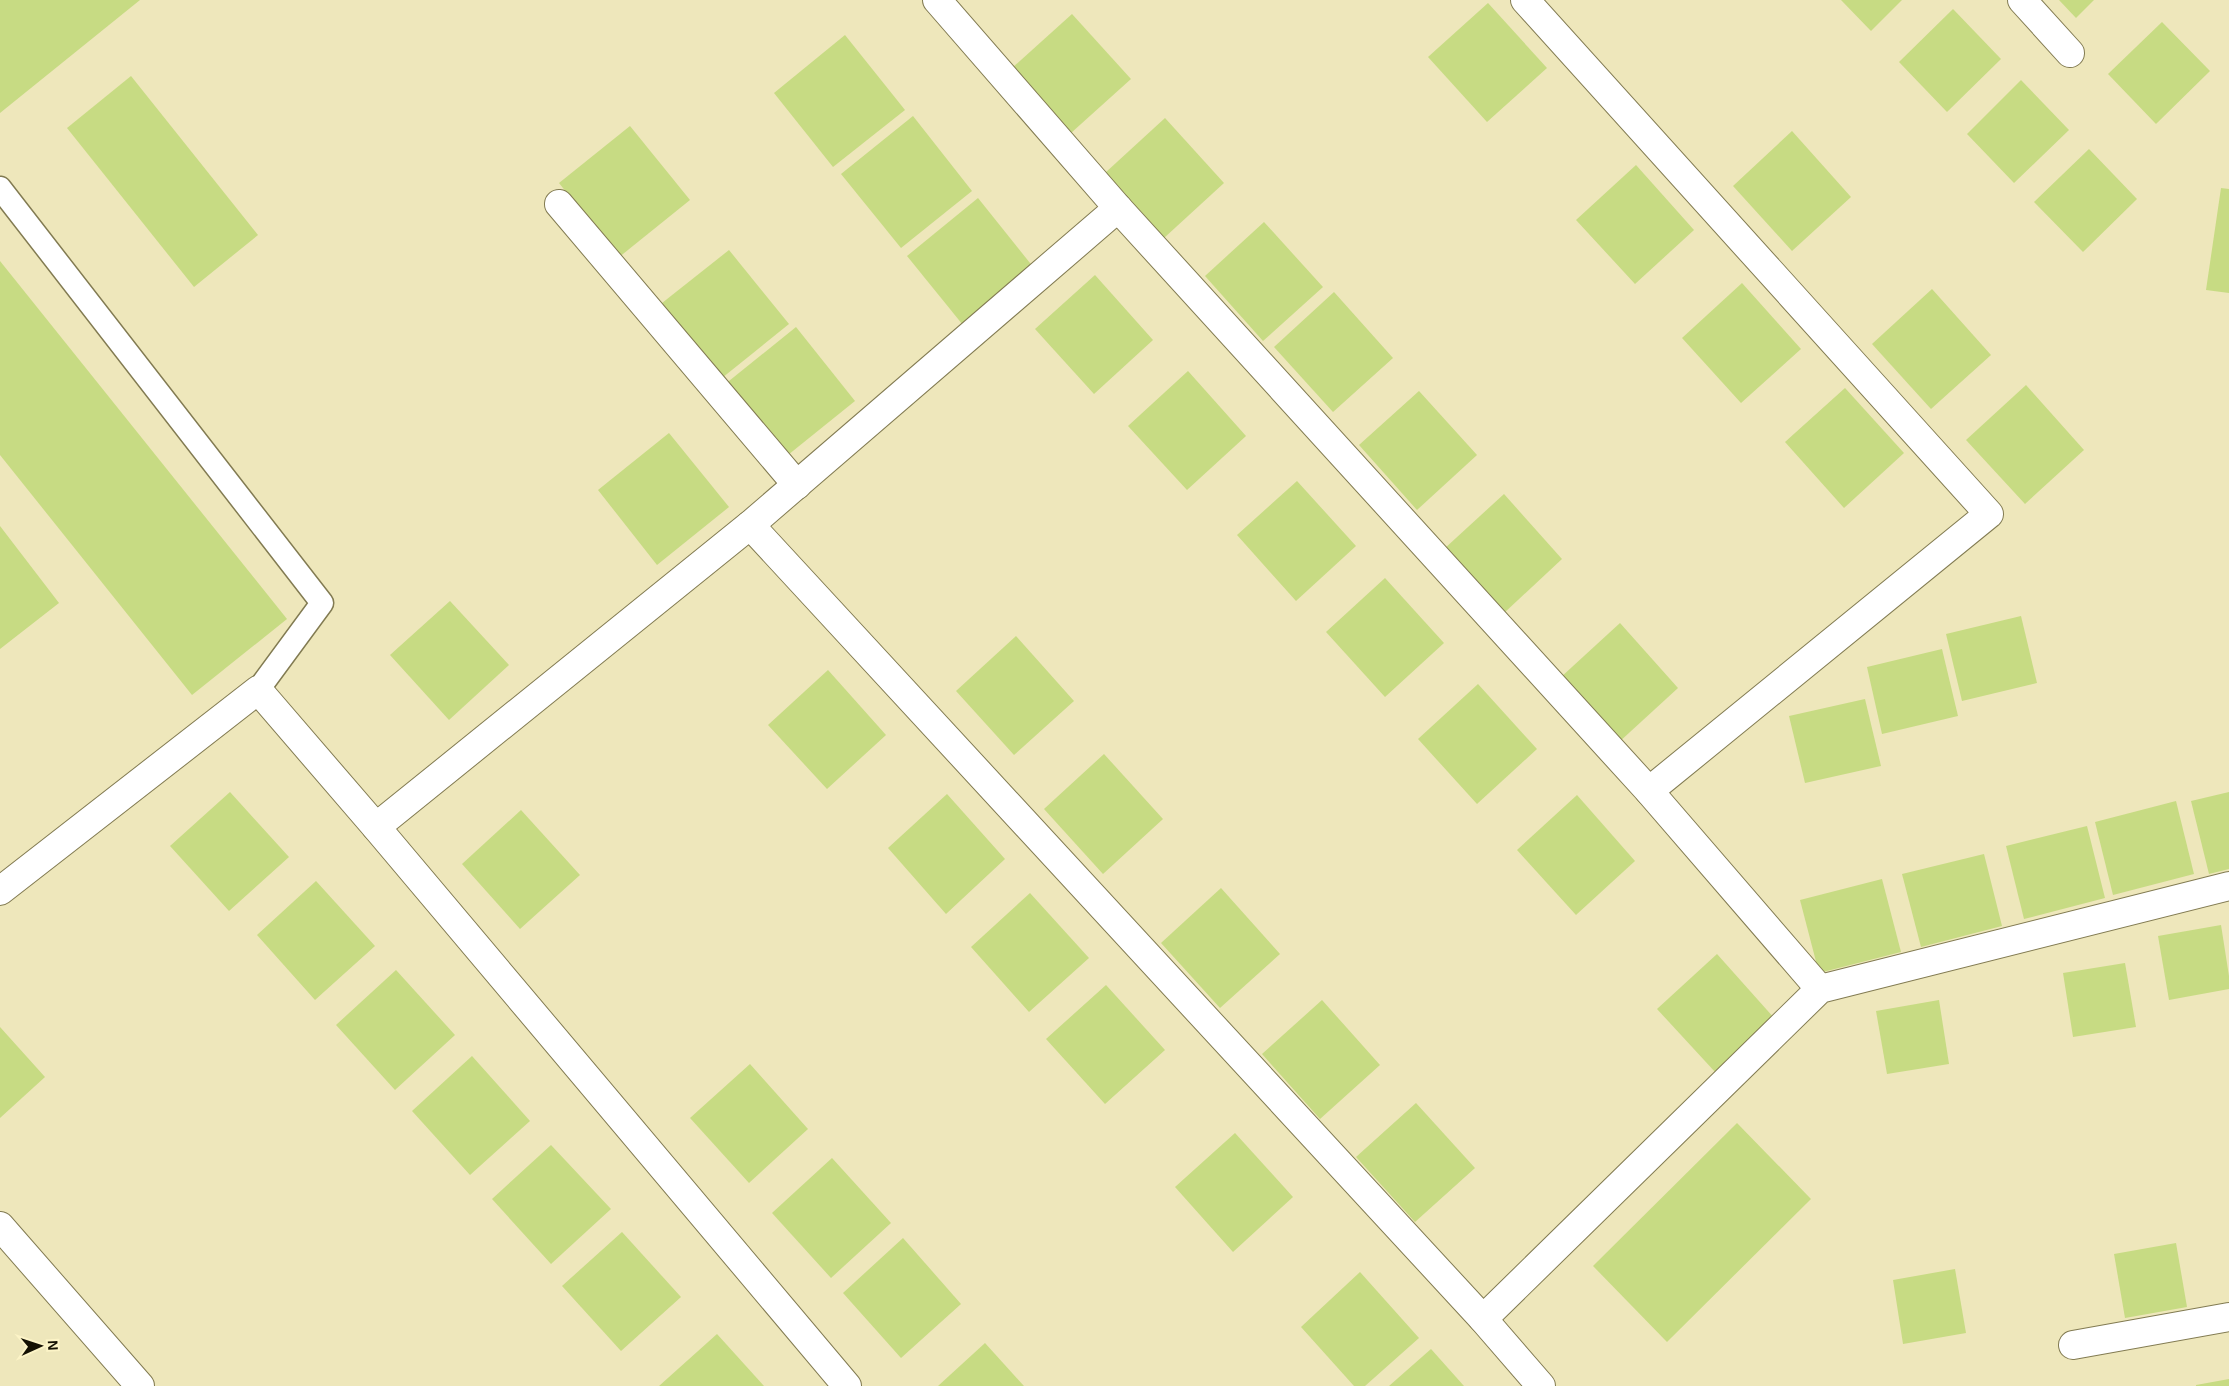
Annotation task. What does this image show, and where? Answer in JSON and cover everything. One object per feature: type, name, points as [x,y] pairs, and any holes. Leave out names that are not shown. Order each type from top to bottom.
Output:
[{"type":"street","points":[[937,0],[1118,208],[1649,791],[1820,990]]},
{"type":"street","points":[[1524,0],[1989,514],[1649,791]]},
{"type":"street","points":[[2022,0],[2070,53]]},
{"type":"street","points":[[559,204],[797,485]]},
{"type":"street","points":[[376,827],[750,525],[1118,208]]},
{"type":"street","points":[[750,525],[1483,1319],[1541,1386]]},
{"type":"street","points":[[0,891],[258,690],[376,827],[847,1386]]},
{"type":"street","points":[[1483,1319],[1820,990],[2229,886]]},
{"type":"street","points":[[0,1226],[140,1386]]},
{"type":"street","points":[[2073,1345],[2229,1317]]},
{"type":"lane","points":[[0,188],[322,603],[258,690]]},
{"type":"building","points":[[0,0],[140,0],[0,113]]},
{"type":"building","points":[[1841,0],[1902,0],[1871,31]]},
{"type":"building","points":[[2059,0],[2094,0],[2076,18]]},
{"type":"building","points":[[1488,3],[1547,68],[1487,122],[1428,57]]},
{"type":"building","points":[[1953,9],[2001,59],[1947,112],[1899,62]]},
{"type":"building","points":[[1072,14],[1131,79],[1071,133],[1012,68]]},
{"type":"building","points":[[2162,22],[2210,71],[2156,124],[2108,74]]},
{"type":"building","points":[[845,35],[905,110],[833,167],[774,93]]},
{"type":"building","points":[[131,76],[258,235],[194,287],[67,128]]},
{"type":"building","points":[[2021,80],[2069,130],[2014,183],[1967,134]]},
{"type":"building","points":[[913,116],[972,191],[901,248],[841,174]]},
{"type":"building","points":[[1165,118],[1224,183],[1164,238],[1105,173]]},
{"type":"building","points":[[630,126],[690,200],[618,258],[559,183]]},
{"type":"building","points":[[1792,131],[1851,197],[1792,251],[1733,186]]},
{"type":"building","points":[[2089,149],[2137,199],[2083,252],[2034,202]]},
{"type":"building","points":[[1636,165],[1694,230],[1635,284],[1576,220]]},
{"type":"building","points":[[2221,188],[2229,189],[2229,293],[2206,290]]},
{"type":"building","points":[[978,198],[1038,273],[967,330],[907,256]]},
{"type":"building","points":[[1264,222],[1323,287],[1263,341],[1205,276]]},
{"type":"building","points":[[729,250],[789,324],[717,382],[657,307]]},
{"type":"building","points":[[0,261],[287,619],[192,695],[0,455]]},
{"type":"building","points":[[1095,275],[1153,340],[1094,394],[1035,329]]},
{"type":"building","points":[[1742,283],[1801,349],[1741,403],[1682,338]]},
{"type":"building","points":[[1932,289],[1991,355],[1931,409],[1872,344]]},
{"type":"building","points":[[1334,292],[1393,358],[1333,412],[1274,347]]},
{"type":"building","points":[[796,327],[855,401],[783,459],[724,385]]},
{"type":"building","points":[[1188,371],[1246,436],[1187,490],[1128,426]]},
{"type":"building","points":[[2026,385],[2084,450],[2025,504],[1966,440]]},
{"type":"building","points":[[1845,388],[1904,453],[1844,508],[1785,442]]},
{"type":"building","points":[[1419,391],[1477,455],[1417,510],[1359,445]]},
{"type":"building","points":[[669,433],[729,507],[657,565],[598,490]]},
{"type":"building","points":[[1297,481],[1356,546],[1296,601],[1237,535]]},
{"type":"building","points":[[1504,494],[1562,559],[1503,614],[1444,549]]},
{"type":"building","points":[[0,526],[59,603],[0,649]]},
{"type":"building","points":[[1385,578],[1444,643],[1385,697],[1326,632]]},
{"type":"building","points":[[450,601],[509,665],[449,720],[390,655]]},
{"type":"building","points":[[2021,616],[2037,683],[1962,701],[1946,634]]},
{"type":"building","points":[[1620,623],[1678,688],[1618,743],[1560,678]]},
{"type":"building","points":[[1016,636],[1074,701],[1014,755],[956,691]]},
{"type":"building","points":[[1942,649],[1958,716],[1882,734],[1867,667]]},
{"type":"building","points":[[828,670],[886,735],[827,789],[768,725]]},
{"type":"building","points":[[1478,684],[1537,749],[1477,804],[1418,739]]},
{"type":"building","points":[[1865,699],[1881,766],[1805,783],[1789,716]]},
{"type":"building","points":[[1104,754],[1163,819],[1103,874],[1044,809]]},
{"type":"building","points":[[230,792],[289,857],[229,911],[170,846]]},
{"type":"building","points":[[2229,792],[2229,869],[2209,874],[2191,801]]},
{"type":"building","points":[[947,794],[1005,859],[946,914],[888,848]]},
{"type":"building","points":[[1577,795],[1635,861],[1576,915],[1517,850]]},
{"type":"building","points":[[2176,801],[2194,874],[2113,895],[2095,822]]},
{"type":"building","points":[[521,810],[580,875],[520,929],[462,864]]},
{"type":"building","points":[[2087,826],[2105,898],[2024,919],[2006,846]]},
{"type":"building","points":[[1984,854],[2002,926],[1921,947],[1902,874]]},
{"type":"building","points":[[1882,879],[1901,952],[1819,973],[1800,900]]},
{"type":"building","points":[[316,881],[375,946],[315,1000],[257,935]]},
{"type":"building","points":[[1221,888],[1280,954],[1220,1008],[1161,943]]},
{"type":"building","points":[[1030,893],[1089,958],[1029,1012],[971,947]]},
{"type":"building","points":[[2221,925],[2229,976],[2229,989],[2169,1000],[2158,936]]},
{"type":"building","points":[[1717,954],[1775,1019],[1716,1073],[1657,1009]]},
{"type":"building","points":[[2125,963],[2136,1027],[2073,1037],[2063,973]]},
{"type":"building","points":[[396,970],[455,1035],[395,1090],[336,1025]]},
{"type":"building","points":[[1106,985],[1165,1050],[1105,1104],[1046,1039]]},
{"type":"building","points":[[1322,1000],[1380,1065],[1320,1119],[1262,1054]]},
{"type":"building","points":[[1939,1000],[1949,1064],[1887,1074],[1876,1011]]},
{"type":"building","points":[[0,1027],[45,1077],[0,1118]]},
{"type":"building","points":[[472,1056],[530,1121],[470,1175],[412,1111]]},
{"type":"building","points":[[750,1064],[808,1129],[749,1183],[690,1118]]},
{"type":"building","points":[[1416,1103],[1475,1168],[1415,1222],[1356,1157]]},
{"type":"building","points":[[1737,1123],[1811,1199],[1667,1342],[1593,1266]]},
{"type":"building","points":[[1235,1133],[1293,1197],[1233,1252],[1175,1187]]},
{"type":"building","points":[[551,1145],[611,1209],[551,1264],[492,1199]]},
{"type":"building","points":[[832,1158],[891,1223],[831,1278],[772,1213]]},
{"type":"building","points":[[622,1232],[681,1297],[621,1351],[562,1286]]},
{"type":"building","points":[[903,1238],[961,1304],[901,1358],[843,1293]]},
{"type":"building","points":[[2176,1243],[2187,1307],[2125,1318],[2114,1254]]},
{"type":"building","points":[[1955,1269],[1966,1333],[1903,1344],[1893,1280]]},
{"type":"building","points":[[1360,1272],[1419,1338],[1365,1386],[1354,1386],[1301,1327]]},
{"type":"building","points":[[717,1334],[764,1386],[659,1386]]},
{"type":"building","points":[[985,1343],[1024,1386],[938,1386]]},
{"type":"building","points":[[1431,1349],[1464,1386],[1389,1386]]},
{"type":"building","points":[[2229,1379],[2229,1386],[2196,1386],[2196,1385]]}]
